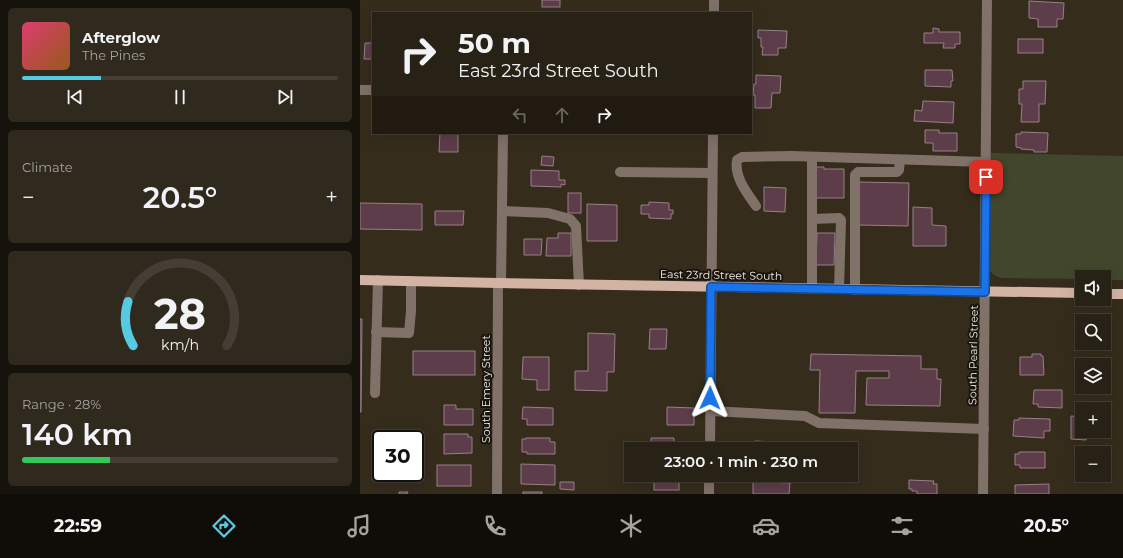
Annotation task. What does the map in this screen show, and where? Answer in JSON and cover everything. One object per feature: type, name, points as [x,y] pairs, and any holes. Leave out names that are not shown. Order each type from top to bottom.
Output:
[{"type":"main road","name":"East 23rd Street South","points":[[360,280],[1075,293]]},
{"type":"main road","points":[[1111,294],[1123,294]]},
{"type":"street","points":[[714,0],[714,12]]},
{"type":"street","name":"South Pearl Street","points":[[983,494],[987,0]]},
{"type":"street","points":[[360,90],[372,90]]},
{"type":"street","name":"South Emery Street","points":[[497,494],[502,134]]},
{"type":"street","points":[[710,442],[713,134]]},
{"type":"street","points":[[756,206],[741,184],[736,164],[737,160],[742,158],[792,156],[986,162]]},
{"type":"street","points":[[812,157],[812,289]]},
{"type":"street","points":[[855,290],[855,175],[858,172],[897,172],[899,170],[900,160]]},
{"type":"street","points":[[620,172],[712,173]]},
{"type":"street","points":[[502,211],[548,213],[570,219],[576,226],[579,285]]},
{"type":"street","points":[[812,219],[839,218],[841,220],[839,289]]},
{"type":"street","points":[[375,393],[378,280]]},
{"type":"street","points":[[376,332],[409,333],[411,281]]},
{"type":"street","points":[[710,411],[805,416],[819,423],[984,429]]},
{"type":"street","points":[[709,494],[710,482]]},
{"type":"green space","points":[[991,153],[1123,156],[1123,280],[1111,280],[1111,270],[1075,270],[1075,279],[1001,278],[994,275],[990,271]]},
{"type":"building","points":[[542,0],[560,0],[560,7],[542,7]]},
{"type":"building","points":[[1029,1],[1064,3],[1063,19],[1057,19],[1057,27],[1038,27],[1038,19],[1029,18]]},
{"type":"building","points":[[933,28],[939,29],[939,32],[960,32],[960,44],[955,44],[955,48],[943,48],[944,43],[924,43],[924,33],[933,33]]},
{"type":"building","points":[[758,30],[787,31],[786,48],[778,48],[778,55],[762,55],[763,47],[761,47],[761,38],[758,38]]},
{"type":"building","points":[[1018,39],[1043,39],[1043,53],[1018,53]]},
{"type":"building","points":[[365,43],[372,43],[372,59],[364,59]]},
{"type":"building","points":[[925,70],[952,70],[953,81],[951,81],[951,87],[925,86]]},
{"type":"building","points":[[756,75],[781,76],[780,93],[772,93],[771,108],[755,108],[755,95],[753,95],[754,84],[756,84]]},
{"type":"building","points":[[1023,81],[1046,81],[1045,104],[1039,104],[1039,122],[1021,122],[1022,104],[1019,104],[1019,89],[1023,89]]},
{"type":"building","points":[[923,101],[954,102],[953,123],[914,121],[915,110],[922,111]]},
{"type":"building","points":[[925,130],[939,130],[939,133],[957,133],[957,151],[933,151],[933,143],[925,143]]},
{"type":"building","points":[[1021,132],[1048,133],[1047,152],[1034,152],[1034,150],[1016,147],[1016,134],[1021,134]]},
{"type":"building","points":[[440,134],[458,134],[458,152],[439,152]]},
{"type":"building","points":[[542,156],[554,157],[553,166],[541,165]]},
{"type":"building","points":[[816,167],[824,167],[824,169],[844,169],[844,198],[816,198]]},
{"type":"building","points":[[531,170],[559,171],[559,180],[565,180],[565,185],[561,184],[561,187],[531,186]]},
{"type":"building","points":[[858,182],[909,183],[908,226],[858,225]]},
{"type":"building","points":[[764,187],[786,188],[785,212],[764,211]]},
{"type":"building","points":[[568,193],[581,193],[581,213],[568,213]]},
{"type":"building","points":[[649,202],[669,203],[669,210],[673,210],[671,219],[649,218],[649,214],[641,214],[641,205],[649,205]]},
{"type":"building","points":[[360,203],[422,204],[422,230],[360,229]]},
{"type":"building","points":[[587,204],[617,205],[617,241],[587,241]]},
{"type":"building","points":[[913,207],[932,208],[932,225],[946,226],[946,246],[913,246]]},
{"type":"building","points":[[435,211],[464,211],[463,225],[435,225]]},
{"type":"building","points":[[558,233],[571,233],[571,256],[546,256],[547,238],[558,238]]},
{"type":"building","points":[[817,233],[835,233],[834,265],[816,265]]},
{"type":"building","points":[[524,239],[542,239],[541,255],[524,255]]},
{"type":"building","points":[[360,319],[362,319],[361,412],[360,412]]},
{"type":"building","points":[[650,329],[667,329],[666,349],[649,349]]},
{"type":"building","points":[[588,333],[615,334],[614,372],[607,372],[607,391],[575,390],[575,371],[588,371]]},
{"type":"building","points":[[413,351],[475,351],[475,375],[413,375]]},
{"type":"building","points":[[811,354],[921,356],[921,369],[937,369],[937,379],[941,379],[940,406],[866,405],[867,378],[889,378],[889,371],[856,371],[855,413],[819,413],[820,370],[810,370]]},
{"type":"building","points":[[1032,354],[1041,354],[1041,356],[1043,356],[1044,375],[1020,375],[1020,357],[1032,357]]},
{"type":"building","points":[[523,357],[549,357],[549,390],[537,390],[537,380],[522,379]]},
{"type":"building","points":[[1034,390],[1062,390],[1062,408],[1038,407],[1038,404],[1033,404]]},
{"type":"building","points":[[444,405],[456,405],[456,409],[473,409],[473,425],[444,425]]},
{"type":"building","points":[[523,407],[553,408],[553,425],[527,425],[527,419],[522,419]]},
{"type":"building","points":[[667,407],[694,408],[694,425],[667,425]]},
{"type":"building","points":[[1071,416],[1075,416],[1075,438],[1086,438],[1086,440],[1071,439]]},
{"type":"building","points":[[1019,418],[1050,419],[1050,431],[1044,431],[1044,438],[1013,436],[1014,420],[1019,420]]},
{"type":"building","points":[[444,434],[468,434],[468,437],[472,437],[472,453],[444,454]]},
{"type":"building","points":[[550,438],[550,442],[555,442],[555,454],[527,454],[527,452],[522,452],[522,439]]},
{"type":"building","points":[[651,438],[674,438],[674,442],[651,442]]},
{"type":"building","points":[[1019,452],[1045,452],[1045,468],[1020,468],[1020,465],[1015,465],[1015,454],[1019,454]]},
{"type":"building","points":[[521,464],[555,465],[555,485],[521,484]]},
{"type":"building","points":[[437,465],[471,465],[471,486],[437,486]]},
{"type":"building","points":[[909,480],[934,481],[933,484],[937,484],[937,494],[917,494],[917,491],[912,491],[912,489],[909,489]]},
{"type":"building","points":[[560,482],[574,482],[574,490],[560,489]]},
{"type":"building","points":[[654,482],[679,482],[679,490],[654,490]]},
{"type":"building","points":[[753,482],[790,483],[789,494],[753,494]]},
{"type":"building","points":[[1049,484],[1049,494],[1015,494],[1015,485]]},
{"type":"building","points":[[399,492],[408,492],[407,494],[399,494]]},
{"type":"building","points":[[523,492],[542,492],[542,494],[523,494]]},
{"type":"route","points":[[710,398],[711,287],[985,292],[986,177]]}]
